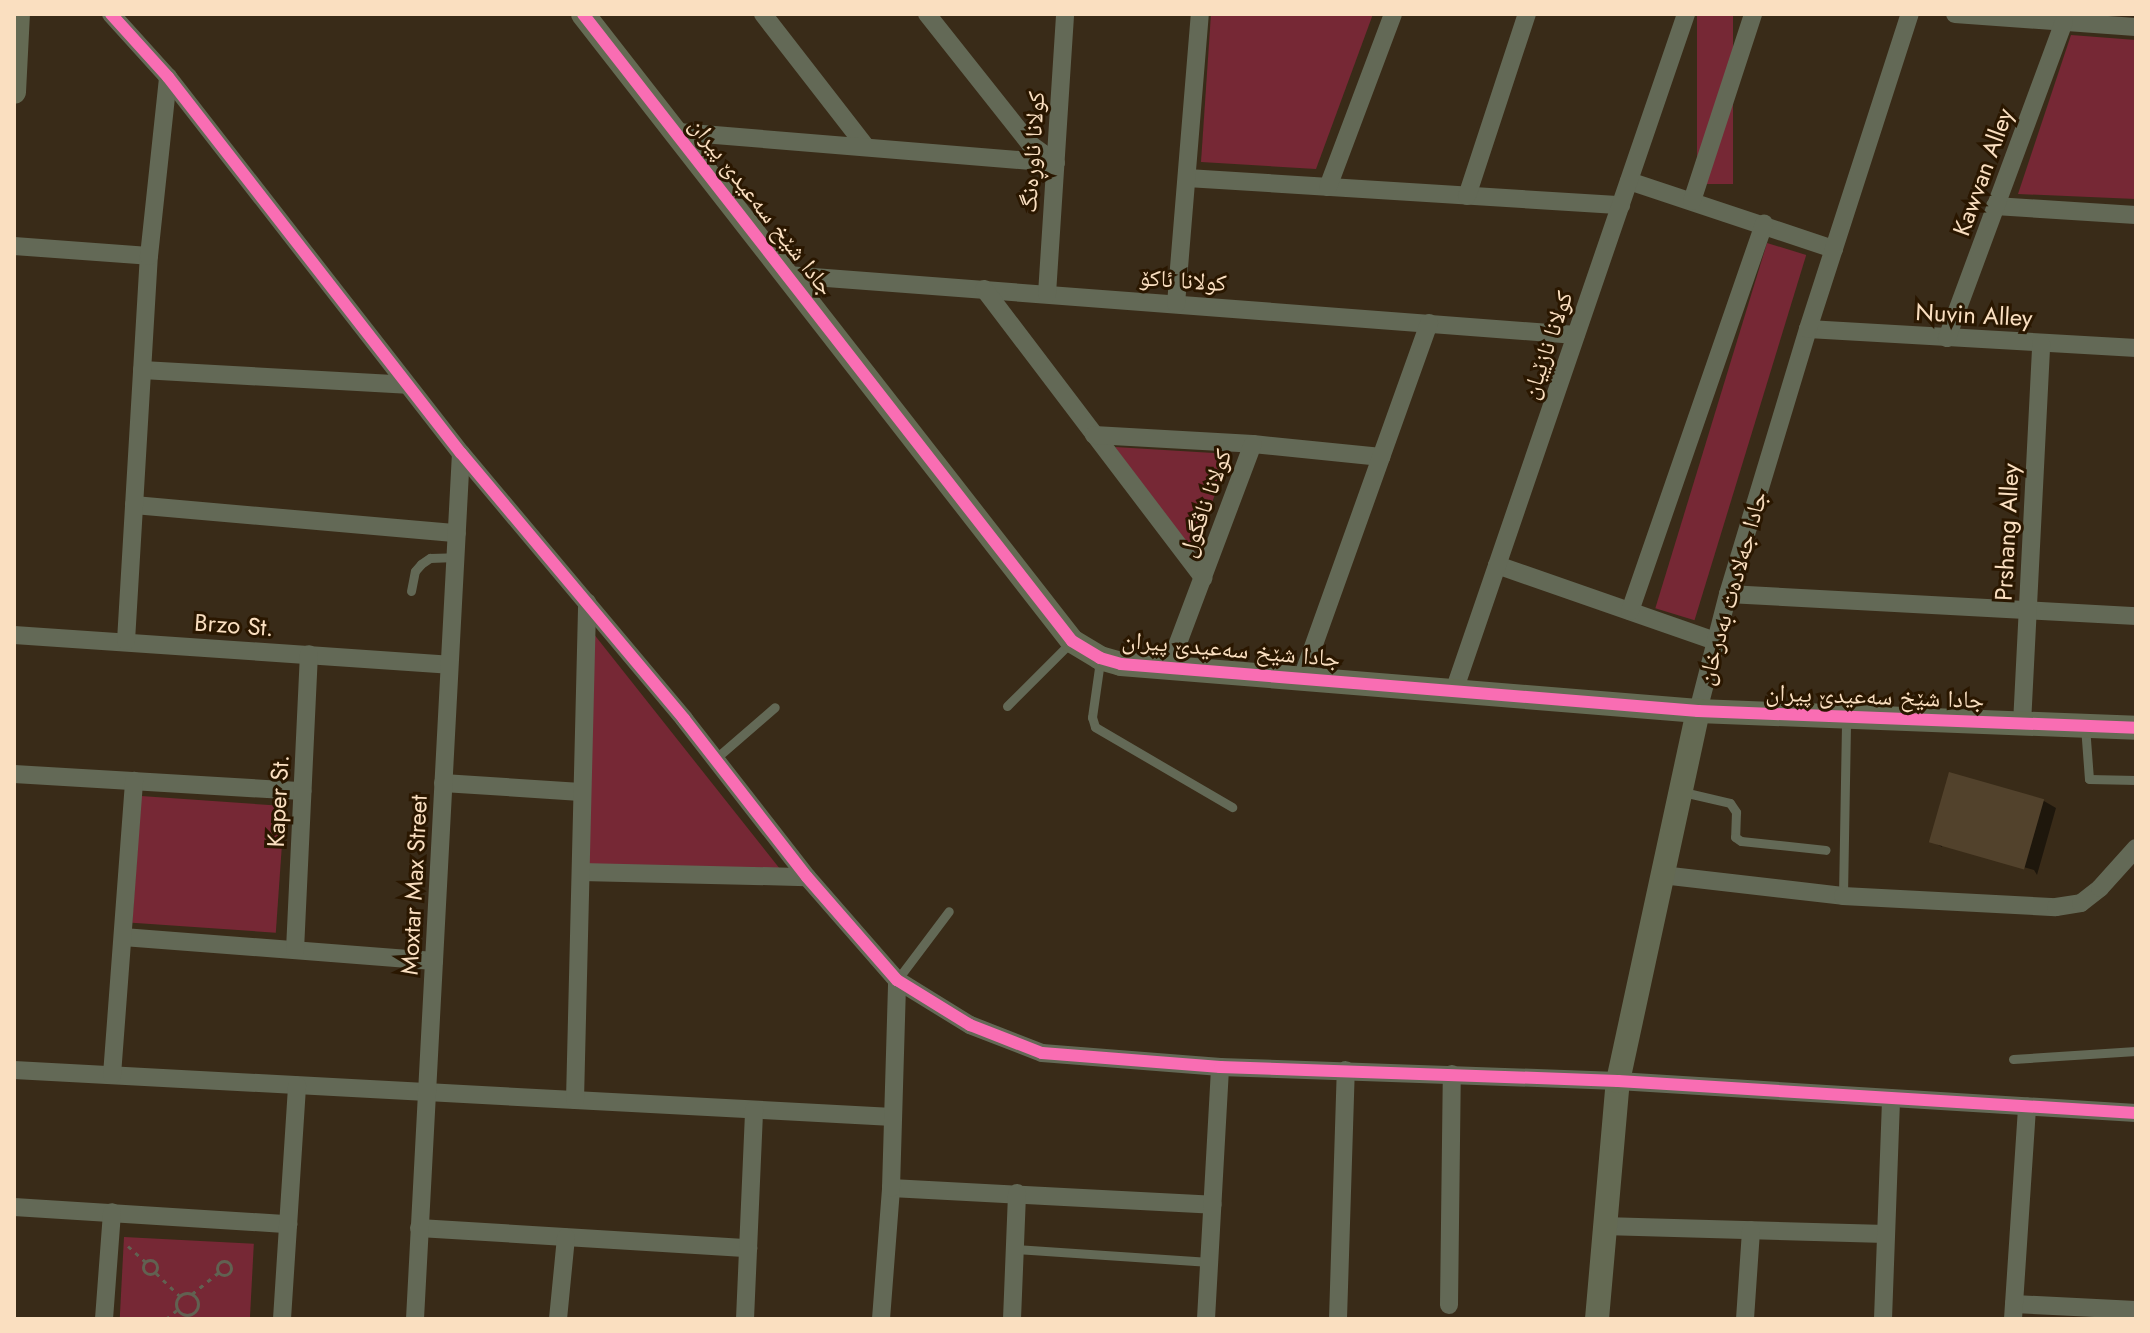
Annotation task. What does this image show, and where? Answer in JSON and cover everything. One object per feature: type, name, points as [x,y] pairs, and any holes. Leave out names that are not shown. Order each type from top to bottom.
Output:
[{"type":"street","points":[[14,92],[18,14]]},
{"type":"street","points":[[111,14],[168,77],[461,453],[587,602],[807,877],[897,980],[970,1025],[1042,1053],[1220,1067],[1618,1081],[2136,1113]]},
{"type":"street","name":"جادا شێخ سەعیدێ پیران","points":[[583,14],[1072,641],[1100,658],[1121,664],[1698,711],[2136,728]]},
{"type":"street","points":[[763,14],[866,147]]},
{"type":"street","points":[[927,14],[1030,144],[1056,163]]},
{"type":"street","name":"کولانا ناوڕەنگ","points":[[1047,294],[1065,14]]},
{"type":"street","points":[[1176,304],[1200,14]]},
{"type":"street","points":[[1328,187],[1393,14]]},
{"type":"street","points":[[1467,196],[1527,14]]},
{"type":"street","name":"کولانا نازێیان","points":[[1454,691],[1686,14]]},
{"type":"street","points":[[1692,201],[1753,14]]},
{"type":"street","name":"جادا جەلادەت بەدرخان","points":[[1597,1319],[1618,1081],[1698,711],[1728,594],[1808,329],[1910,14]]},
{"type":"street","points":[[1955,14],[2136,27]]},
{"type":"street","name":"Kawvan Alley","points":[[1947,338],[2064,22]]},
{"type":"street","points":[[126,641],[149,256],[168,77]]},
{"type":"street","points":[[678,132],[1056,163]]},
{"type":"street","points":[[1187,178],[1621,205]]},
{"type":"street","points":[[1629,181],[1834,249]]},
{"type":"street","points":[[1995,206],[2136,215]]},
{"type":"street","points":[[1630,611],[1764,224]]},
{"type":"street","points":[[14,246],[149,256]]},
{"type":"street","name":"کولانا ئاکۆ","points":[[787,275],[1576,335]]},
{"type":"street","points":[[984,289],[1203,578]]},
{"type":"street","points":[[1302,678],[1429,323]]},
{"type":"street","name":"Nuvin Alley","points":[[1808,329],[2136,348]]},
{"type":"street","name":"Prshang Alley","points":[[2022,724],[2041,343]]},
{"type":"street","points":[[142,370],[407,385]]},
{"type":"street","points":[[1094,435],[1253,444],[1381,457]]},
{"type":"street","name":"کولانا ناڤگول","points":[[1169,667],[1253,444]]},
{"type":"street","name":"Moxtar Max Street","points":[[415,1319],[461,453]]},
{"type":"street","points":[[134,505],[457,533]]},
{"type":"street","points":[[1497,565],[1715,641]]},
{"type":"street","points":[[1728,594],[2136,616]]},
{"type":"street","points":[[575,1100],[587,602]]},
{"type":"street","name":"Brzo St.","points":[[14,635],[449,665]]},
{"type":"street","name":"Kaper St.","points":[[295,950],[309,654]]},
{"type":"street","points":[[14,774],[302,791]]},
{"type":"street","points":[[112,1075],[134,781]]},
{"type":"street","points":[[443,783],[581,792]]},
{"type":"street","points":[[1662,875],[1843,896],[2068,905],[2081,903],[2100,888],[2136,848]]},
{"type":"street","points":[[581,872],[807,877]]},
{"type":"street","points":[[123,937],[434,961]]},
{"type":"street","points":[[881,1319],[891,1188],[897,980]]},
{"type":"street","points":[[1206,1319],[1220,1067]]},
{"type":"street","points":[[14,1070],[893,1117]]},
{"type":"street","points":[[1338,1319],[1346,1070]]},
{"type":"street","points":[[1449,1305],[1452,1074]]},
{"type":"street","points":[[282,1319],[297,1085]]},
{"type":"street","points":[[1883,1319],[1891,1098]]},
{"type":"street","points":[[2027,1106],[2014,1312],[2136,1310]]},
{"type":"street","points":[[745,1319],[754,1110]]},
{"type":"street","points":[[891,1188],[1213,1205]]},
{"type":"street","points":[[1012,1319],[1017,1193]]},
{"type":"street","points":[[14,1207],[288,1224]]},
{"type":"street","points":[[104,1319],[112,1212]]},
{"type":"street","points":[[1603,1226],[1886,1234]]},
{"type":"street","points":[[419,1228],[748,1248]]},
{"type":"street","points":[[1745,1319],[1751,1230]]},
{"type":"street","points":[[558,1319],[566,1237]]},
{"type":"lane","points":[[411,591],[415,571],[421,564],[430,558],[455,557]]},
{"type":"lane","points":[[1007,706],[1072,641]]},
{"type":"lane","points":[[1100,658],[1092,717],[1095,727],[1232,807]]},
{"type":"lane","points":[[715,759],[775,707]]},
{"type":"lane","points":[[1843,896],[1846,717]]},
{"type":"lane","points":[[2085,726],[2089,779],[2136,780]]},
{"type":"lane","points":[[1680,791],[1730,803],[1736,812],[1735,837],[1741,841],[1826,850]]},
{"type":"lane","points":[[897,980],[949,911]]},
{"type":"lane","points":[[2013,1059],[2136,1051]]},
{"type":"lane","points":[[1015,1249],[1210,1262]]},
{"type":"path","points":[[155,1272],[179,1295],[192,1294],[219,1272]]},
{"type":"path","points":[[177,1310],[186,1315],[192,1313],[198,1302],[192,1294]]},
{"type":"path","points":[[166,1319],[177,1310],[179,1295]]},
{"type":"path","points":[[192,1313],[196,1319]]},
{"type":"shaded area","points":[[1211,14],[1373,14],[1316,169],[1201,162]]},
{"type":"shaded area","points":[[1697,14],[1733,14],[1733,184],[1697,184]]},
{"type":"shaded area","points":[[2071,35],[2136,40],[2136,199],[2018,194]]},
{"type":"shaded area","points":[[1767,243],[1806,255],[1695,620],[1655,608]]},
{"type":"shaded area","points":[[1115,447],[1230,454],[1193,554]]},
{"type":"shaded area","points":[[593,633],[780,869],[588,864]]},
{"type":"shaded area","points":[[141,796],[285,806],[276,933],[132,923]]},
{"type":"shaded area","points":[[124,1237],[254,1244],[250,1319],[120,1319]]},
{"type":"building","points":[[1949,772],[2044,799],[2024,869],[1929,842]]},
{"type":"cycle path","points":[[111,14],[168,77],[461,453],[684,719],[807,877],[897,980],[970,1025],[1042,1053],[1220,1067],[1618,1081],[2136,1113]]},
{"type":"cycle path","points":[[583,14],[1072,641],[1100,658],[1121,664],[1698,711],[2136,728]]}]
